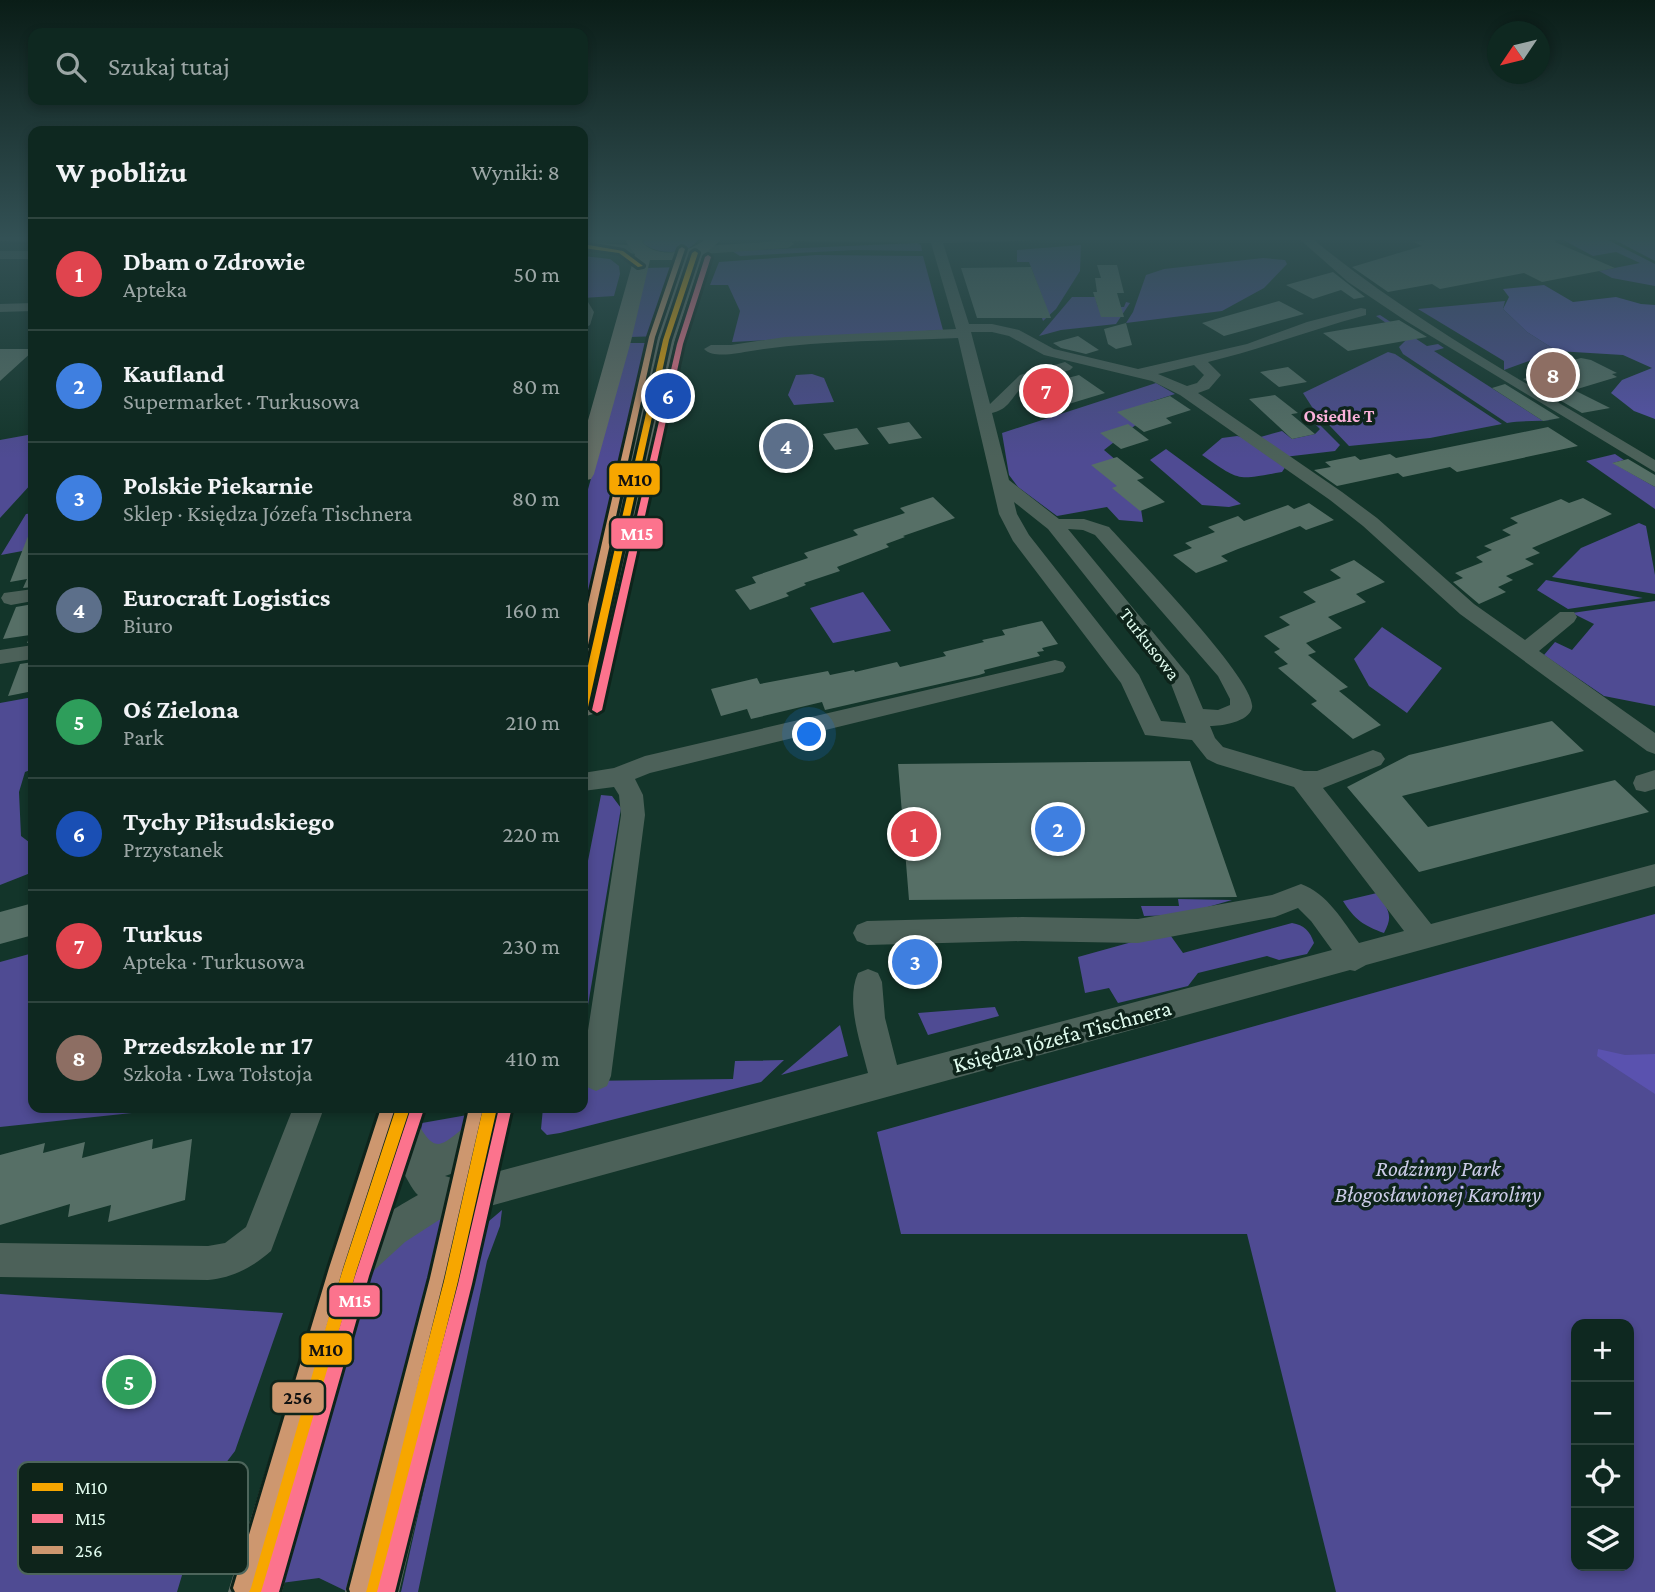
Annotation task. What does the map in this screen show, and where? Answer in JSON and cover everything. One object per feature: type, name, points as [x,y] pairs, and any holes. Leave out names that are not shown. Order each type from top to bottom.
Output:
[{"type":"main road","points":[[589,430],[623,310]]},
{"type":"main road","points":[[588,685],[666,341],[678,310]]},
{"type":"main road","points":[[372,1592],[451,1281],[487,1120]]},
{"type":"main road","points":[[255,1592],[349,1272],[404,1123]]},
{"type":"street","points":[[958,310],[1008,514],[1020,537],[1131,680],[1153,729],[1199,724],[1241,709],[1241,699],[1226,672],[1102,531],[1089,524],[1074,522],[1055,525]]},
{"type":"street","points":[[1400,310],[1655,467]]},
{"type":"street","points":[[1139,373],[1252,347],[1361,312]]},
{"type":"street","points":[[711,349],[731,349],[785,341],[1002,330],[1014,332],[1049,352],[1139,373],[1186,392],[1362,515],[1466,609],[1655,745]]},
{"type":"street","points":[[1186,392],[1203,386],[1213,375],[1196,359]]},
{"type":"street","points":[[983,410],[996,409],[1004,404],[1021,381],[1065,368]]},
{"type":"street","name":"Turkusowa","points":[[1001,482],[1055,525],[1181,681],[1205,743],[1225,758],[1303,780]]},
{"type":"street","points":[[11,598],[28,596]]},
{"type":"street","points":[[1516,647],[1540,641],[1567,617]]},
{"type":"street","points":[[0,657],[28,653]]},
{"type":"street","points":[[588,781],[621,776],[645,765],[1055,667]]},
{"type":"street","points":[[1303,780],[1318,780],[1373,759]]},
{"type":"street","points":[[596,1076],[633,815],[631,794],[621,776]]},
{"type":"street","points":[[1303,780],[1426,938]]},
{"type":"street","name":"Księdza Józefa Tischnera","points":[[349,1272],[378,1242],[405,1220],[433,1205],[468,1198],[886,1083],[1355,959],[1655,875]]},
{"type":"street","points":[[867,933],[1022,929],[1138,931],[1275,906],[1300,895],[1321,913],[1355,959]]},
{"type":"street","points":[[868,982],[870,1018],[886,1083]]},
{"type":"street","points":[[0,1259],[208,1263],[223,1262],[242,1253],[259,1239],[306,1113]]},
{"type":"street","points":[[404,1123],[423,1157],[436,1161],[459,1154],[487,1120]]},
{"type":"street","points":[[404,1123],[423,1178],[433,1189],[446,1195],[468,1198]]},
{"type":"green space","points":[[636,310],[667,310],[660,336],[630,337]]},
{"type":"green space","points":[[938,310],[943,330],[732,342],[740,311]]},
{"type":"green space","points":[[1041,310],[1055,310],[1043,321]]},
{"type":"green space","points":[[1061,310],[1125,310],[1116,324],[1061,330],[1039,336]]},
{"type":"green space","points":[[1134,310],[1223,310],[1126,323]]},
{"type":"green space","points":[[1420,310],[1504,310],[1527,332],[1557,351],[1504,370],[1504,361]]},
{"type":"green space","points":[[1380,315],[1427,346],[1438,344],[1444,348],[1434,351],[1542,421],[1507,423],[1403,354],[1399,347],[1408,338],[1376,316]]},
{"type":"green space","points":[[629,343],[658,343],[588,642],[588,489]]},
{"type":"green space","points":[[1388,352],[1502,424],[1430,438],[1349,446],[1312,407],[1303,393]]},
{"type":"green space","points":[[812,374],[824,378],[834,402],[794,405],[788,395],[796,375]]},
{"type":"green space","points":[[1156,383],[1175,394],[1150,402],[1157,408],[1104,450],[1136,477],[1143,522],[1119,520],[1107,507],[1057,516],[1018,487],[1009,475],[1002,433]]},
{"type":"green space","points":[[1318,423],[1340,445],[1335,451],[1284,457],[1257,438],[1282,431],[1292,439],[1315,434],[1320,429],[1315,424]]},
{"type":"green space","points":[[28,435],[28,487],[0,518],[0,440]]},
{"type":"green space","points":[[1222,438],[1247,438],[1286,466],[1282,472],[1239,477],[1202,455]]},
{"type":"green space","points":[[1166,449],[1241,504],[1229,507],[1202,505],[1150,460]]},
{"type":"green space","points":[[1615,454],[1624,460],[1613,463],[1655,487],[1655,509],[1586,461]]},
{"type":"green space","points":[[26,514],[28,550],[1,555]]},
{"type":"green space","points":[[1639,523],[1646,526],[1655,575],[1655,594],[1552,577],[1581,548]]},
{"type":"green space","points":[[1546,580],[1643,598],[1568,609],[1537,590]]},
{"type":"green space","points":[[863,592],[891,631],[833,643],[810,608]]},
{"type":"green space","points":[[1655,601],[1655,706],[1604,696],[1544,655],[1555,642],[1572,650],[1594,624],[1572,613]]},
{"type":"green space","points":[[1382,627],[1442,668],[1407,713],[1369,686],[1354,659]]},
{"type":"green space","points":[[28,698],[28,771],[25,772],[19,792],[21,836],[28,841],[28,874],[0,885],[0,703]]},
{"type":"green space","points":[[601,795],[612,796],[621,808],[588,1005],[588,861]]},
{"type":"green space","points":[[1377,893],[1389,917],[1384,933],[1360,921],[1343,901]]},
{"type":"green space","points":[[1178,899],[1232,900],[1180,915],[1144,916],[1141,906],[1179,906]]},
{"type":"green space","name":"Rodzinny Park Błogosławionej Karoliny","points":[[1655,914],[1655,1592],[1336,1592],[1247,1234],[901,1234],[877,1132]]},
{"type":"green space","points":[[1292,923],[1303,927],[1314,943],[1307,954],[1279,960],[1267,956],[1198,973],[1188,986],[1118,1003],[1109,988],[1085,993],[1078,957],[1168,932],[1183,953]]},
{"type":"green space","points":[[28,954],[28,1113],[132,1113],[0,1127],[0,962]]},
{"type":"green space","points":[[995,1007],[999,1016],[928,1035],[918,1013]]},
{"type":"green space","points":[[840,1025],[848,1056],[781,1075]]},
{"type":"green space","points":[[784,1060],[761,1082],[560,1133],[547,1135],[541,1129],[543,1113],[588,1113],[588,1081],[733,1079],[735,1061]]},
{"type":"green space","points":[[473,1114],[468,1133],[441,1151],[420,1136],[422,1123]]},
{"type":"green space","points":[[449,1210],[356,1592],[348,1592],[319,1578],[281,1583],[361,1288],[382,1255]]},
{"type":"green space","points":[[502,1210],[500,1226],[487,1261],[418,1592],[401,1592],[480,1237],[489,1221]]},
{"type":"green space","points":[[0,1294],[283,1313],[235,1451],[227,1462],[18,1462],[18,1574],[182,1574],[177,1592],[0,1592]]},
{"type":"shaded area","points":[[1504,310],[1655,310],[1655,419],[1634,411],[1611,393],[1622,380],[1652,368],[1623,355],[1557,351],[1527,332]]},
{"type":"shaded area","points":[[1598,1049],[1625,1055],[1655,1054],[1655,1094],[1597,1056]]},
{"type":"building","points":[[975,310],[1048,310],[1051,318],[977,318]]},
{"type":"building","points":[[1099,310],[1122,310],[1124,317],[1101,317]]},
{"type":"building","points":[[1246,310],[1297,310],[1304,314],[1224,336],[1202,323]]},
{"type":"building","points":[[1399,320],[1427,337],[1348,351],[1323,333]]},
{"type":"building","points":[[1126,323],[1132,345],[1116,349],[1108,344],[1104,329]]},
{"type":"building","points":[[1078,336],[1099,350],[1086,354],[1061,348],[1053,343]]},
{"type":"building","points":[[0,349],[28,349],[28,356],[0,381]]},
{"type":"building","points":[[1581,358],[1617,373],[1612,374],[1617,377],[1574,390],[1610,408],[1582,413],[1523,379],[1553,370],[1547,367]]},
{"type":"building","points":[[1288,367],[1307,382],[1279,387],[1260,372]]},
{"type":"building","points":[[1079,375],[1105,393],[1049,410],[1023,390]]},
{"type":"building","points":[[1505,384],[1560,418],[1543,421],[1492,388]]},
{"type":"building","points":[[1275,395],[1298,413],[1291,414],[1315,434],[1292,439],[1249,399]]},
{"type":"building","points":[[1170,396],[1191,410],[1166,418],[1172,423],[1144,432],[1117,412]]},
{"type":"building","points":[[909,422],[922,438],[889,444],[877,428]]},
{"type":"building","points":[[1128,424],[1149,440],[1121,449],[1100,433]]},
{"type":"building","points":[[1548,427],[1578,446],[1457,472],[1450,467],[1403,477],[1398,473],[1337,486],[1314,470],[1331,467],[1325,462],[1355,456],[1360,460],[1390,454],[1396,458]]},
{"type":"building","points":[[857,428],[869,444],[835,450],[823,434]]},
{"type":"building","points":[[802,433],[814,450],[780,456],[769,440]]},
{"type":"building","points":[[1117,457],[1144,478],[1137,480],[1165,502],[1140,511],[1112,488],[1117,486],[1091,465]]},
{"type":"building","points":[[1628,459],[1655,475],[1655,487],[1612,463]]},
{"type":"building","points":[[933,497],[955,518],[903,536],[905,537],[886,544],[889,547],[837,567],[840,571],[804,583],[806,585],[786,593],[789,596],[750,610],[735,590],[756,583],[752,577],[808,558],[804,553],[858,535],[853,530],[905,513],[900,508]]},
{"type":"building","points":[[1583,498],[1612,514],[1532,548],[1540,553],[1525,559],[1534,564],[1506,576],[1513,580],[1498,587],[1506,592],[1479,604],[1453,582],[1463,578],[1455,573],[1483,562],[1476,557],[1492,550],[1484,546],[1511,535],[1502,530],[1518,523],[1510,518],[1561,499],[1569,503]]},
{"type":"building","points":[[1309,503],[1334,520],[1306,530],[1300,526],[1238,549],[1221,556],[1228,561],[1196,573],[1173,555],[1192,548],[1185,543],[1215,532],[1208,527],[1238,516],[1244,521],[1288,505],[1294,509]]},
{"type":"building","points":[[28,536],[28,588],[23,588],[27,579],[10,582]]},
{"type":"building","points":[[1354,560],[1385,582],[1356,594],[1366,602],[1328,617],[1342,628],[1306,643],[1316,652],[1308,655],[1348,687],[1339,691],[1381,725],[1353,739],[1311,704],[1317,701],[1278,668],[1288,664],[1274,652],[1280,649],[1264,636],[1290,625],[1279,617],[1316,602],[1303,592],[1341,578],[1330,570]]},
{"type":"building","points":[[28,605],[28,635],[3,639],[16,607]]},
{"type":"building","points":[[1042,621],[1058,644],[1042,648],[1044,651],[1037,652],[1040,656],[984,670],[985,673],[979,675],[825,710],[822,702],[751,719],[747,709],[721,716],[711,689],[757,678],[760,684],[828,671],[830,675],[854,670],[855,672],[897,662],[900,667],[946,656],[943,652],[1005,635],[1002,630]]},
{"type":"building","points":[[28,663],[28,692],[8,696],[20,664]]},
{"type":"building","points":[[1552,721],[1584,751],[1402,796],[1428,827],[1615,780],[1649,812],[1419,872],[1347,787],[1409,755]]},
{"type":"building","points":[[1190,761],[1237,897],[909,900],[898,764]]},
{"type":"building","points":[[28,904],[28,936],[0,944],[0,912]]},
{"type":"building","points":[[153,1139],[152,1149],[192,1139],[185,1200],[108,1222],[111,1205],[68,1217],[70,1204],[0,1225],[0,1155],[45,1143],[43,1153],[85,1142],[82,1158]]},
{"type":"transit line","name":"256","points":[[588,623],[652,337],[661,310]]},
{"type":"transit line","name":"M10","points":[[588,685],[666,340],[676,310]]},
{"type":"transit line","name":"M15","points":[[597,710],[680,344],[691,310]]},
{"type":"transit line","name":"256","points":[[248,1568],[336,1268],[386,1113]]},
{"type":"transit line","name":"M10","points":[[255,1592],[349,1272],[401,1113]]},
{"type":"transit line","name":"M15","points":[[270,1592],[362,1276],[416,1113]]},
{"type":"transit line","name":"256","points":[[358,1589],[437,1278],[475,1113]]},
{"type":"transit line","name":"M10","points":[[372,1592],[451,1281],[489,1113]]},
{"type":"transit line","name":"M15","points":[[386,1592],[465,1284],[504,1113]]},
{"type":"transit line","name":"256","points":[[242,1588],[246,1574]]},
{"type":"place","name":"Przedszkole nr 17","points":[[1553,375]]},
{"type":"place","name":"Turkus","points":[[1046,391]]},
{"type":"place","name":"Tychy Piłsudskiego","points":[[668,396]]},
{"type":"place","name":"Eurocraft Logistics","points":[[786,446]]},
{"type":"place","name":"Kaufland","points":[[1058,829]]},
{"type":"place","name":"Dbam o Zdrowie","points":[[914,834]]},
{"type":"place","name":"Polskie Piekarnie","points":[[915,962]]},
{"type":"place","name":"Oś Zielona","points":[[129,1382]]},
{"type":"district","name":"Osiedle T","points":[[1339,416]]}]
